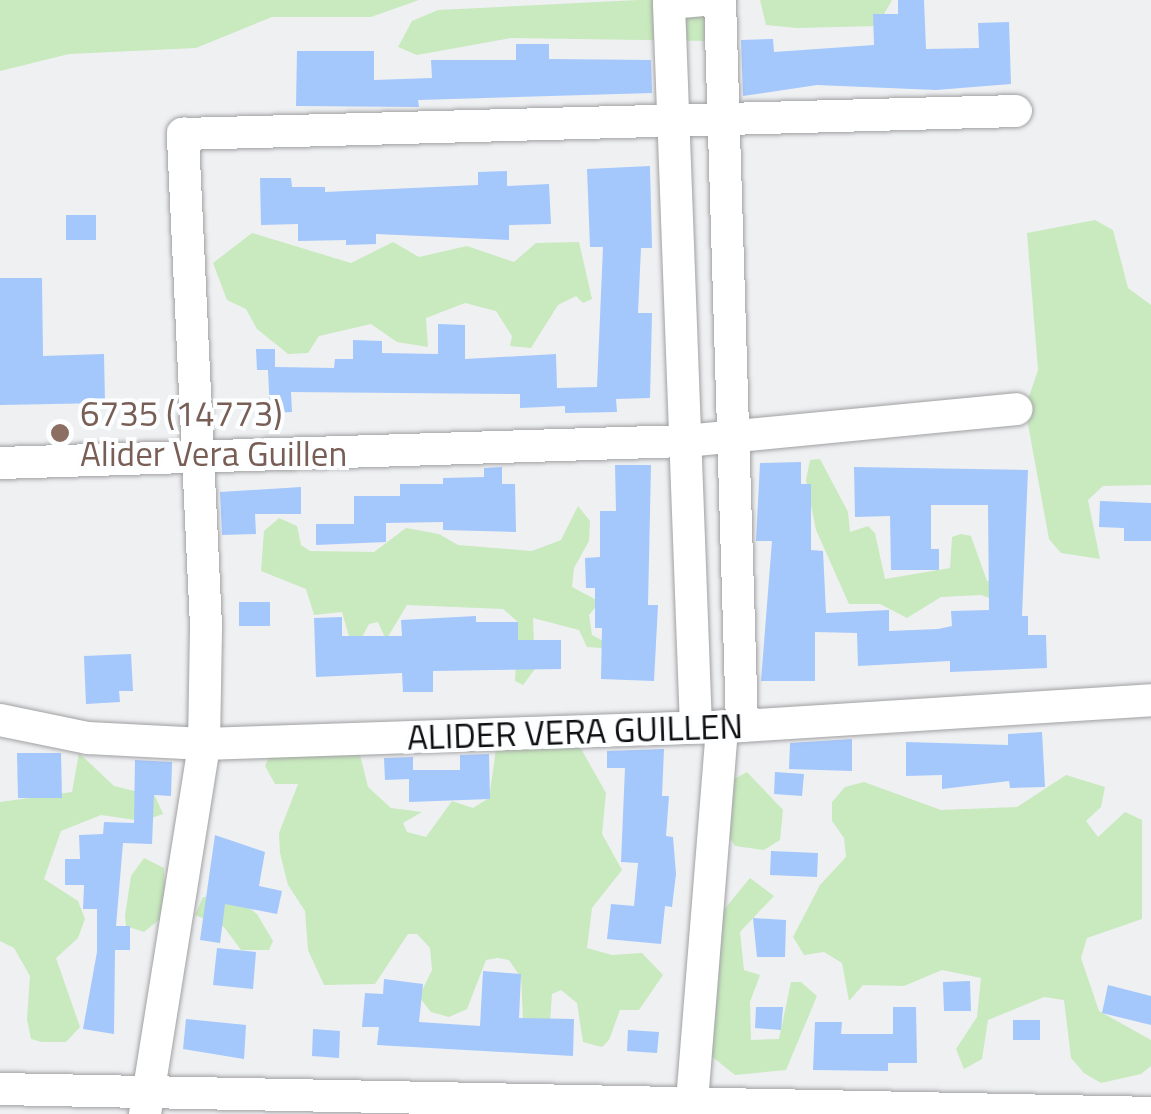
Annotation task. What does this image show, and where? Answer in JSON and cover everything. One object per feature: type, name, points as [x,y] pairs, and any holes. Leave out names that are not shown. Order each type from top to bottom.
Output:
[{"type":"street","points":[[692,1110],[736,438],[720,0]]},
{"type":"street","points":[[690,1],[674,122],[686,441],[720,726]]},
{"type":"street","points":[[147,1101],[204,744],[198,460],[182,134],[1016,111]]},
{"type":"street","points":[[0,462],[198,460],[686,441],[1016,409]]},
{"type":"street","name":"ALIDER VERA GUILLEN","points":[[0,720],[88,738],[204,744],[720,726],[1151,700]]},
{"type":"street","points":[[0,1090],[147,1101],[1151,1113]]},
{"type":"green space","points":[[0,0],[419,0],[371,17],[272,17],[196,48],[69,54],[0,71]]},
{"type":"green space","points":[[638,0],[738,0],[710,41],[511,38],[417,55],[398,47],[412,21],[438,10]]},
{"type":"green space","points":[[760,0],[892,0],[877,26],[797,28],[766,25]]},
{"type":"green space","points":[[1095,220],[1113,230],[1128,288],[1151,305],[1151,485],[1103,486],[1088,500],[1100,559],[1061,553],[1049,539],[1025,408],[1038,370],[1027,233]]},
{"type":"green space","points":[[252,233],[351,263],[393,242],[419,257],[467,246],[514,262],[536,243],[579,242],[592,299],[583,303],[576,296],[558,305],[531,348],[510,346],[512,336],[496,311],[465,303],[426,318],[428,347],[397,342],[371,324],[319,336],[308,353],[288,354],[257,329],[246,309],[227,300],[213,263]]},
{"type":"green space","points":[[820,459],[848,512],[850,532],[868,526],[875,533],[885,579],[950,568],[952,537],[971,536],[987,581],[1005,580],[1004,603],[981,595],[941,597],[907,618],[880,604],[849,604],[816,530],[806,480],[810,460]]},
{"type":"green space","points":[[578,506],[590,521],[589,541],[574,568],[572,587],[600,602],[589,615],[592,635],[618,649],[587,647],[579,630],[533,618],[535,669],[523,685],[515,681],[518,622],[503,609],[407,605],[386,640],[378,622],[369,624],[360,641],[350,640],[342,612],[314,615],[306,589],[261,571],[264,531],[279,518],[297,526],[301,545],[310,551],[374,552],[406,528],[439,534],[458,545],[532,551],[561,540]]},
{"type":"green space","points":[[576,740],[606,793],[602,834],[622,870],[592,908],[587,948],[612,955],[642,953],[663,975],[639,1010],[620,1010],[609,1040],[602,1047],[583,1042],[577,1003],[561,990],[552,994],[550,1024],[523,1018],[521,978],[509,960],[486,960],[467,1009],[449,1017],[431,1012],[419,997],[432,970],[430,948],[417,934],[408,934],[375,984],[324,985],[308,950],[305,911],[288,885],[280,853],[279,833],[298,784],[275,784],[265,766],[269,757],[360,755],[368,787],[391,808],[422,812],[403,823],[407,832],[426,837],[452,801],[473,808],[489,798],[496,749]]},
{"type":"green space","points":[[79,753],[114,786],[155,796],[163,814],[143,821],[101,815],[61,831],[44,879],[78,901],[85,919],[78,938],[56,958],[80,1027],[66,1042],[42,1042],[31,1039],[27,1019],[30,976],[14,948],[0,941],[0,802],[72,792]]},
{"type":"green space","points":[[747,772],[783,810],[780,840],[764,850],[735,846],[724,829],[729,782]]},
{"type":"green space","points":[[1066,775],[1105,787],[1101,807],[1086,821],[1098,837],[1125,812],[1142,820],[1142,919],[1087,938],[1081,958],[1099,1011],[1151,1040],[1151,1066],[1141,1074],[1101,1083],[1084,1073],[1071,1058],[1064,1000],[1044,997],[988,1020],[982,1059],[964,1069],[956,1049],[977,1017],[981,978],[942,970],[904,986],[863,985],[849,1001],[842,963],[824,952],[804,955],[793,937],[820,885],[846,857],[844,838],[832,821],[832,802],[845,787],[864,782],[941,810],[1017,807]]},
{"type":"green space","points":[[144,858],[164,868],[165,888],[160,919],[144,932],[126,926],[125,916],[131,876]]},
{"type":"green space","points":[[750,878],[774,896],[740,932],[744,970],[760,975],[750,1002],[751,1040],[779,1039],[791,982],[801,982],[817,996],[786,1070],[735,1075],[710,1055],[719,975],[713,923]]},
{"type":"green space","points":[[203,897],[240,901],[257,914],[273,941],[269,950],[241,950],[224,927],[195,915]]},
{"type":"building","points":[[898,0],[924,0],[926,49],[979,48],[978,23],[1009,22],[1011,84],[936,90],[817,85],[743,96],[741,40],[773,39],[774,52],[874,45],[873,14],[898,14]]},
{"type":"building","points":[[516,44],[549,44],[549,59],[651,60],[652,93],[418,100],[419,107],[296,106],[297,51],[374,51],[374,80],[432,78],[431,60],[516,60]]},
{"type":"building","points":[[650,166],[652,248],[641,248],[638,313],[652,313],[650,398],[616,399],[617,412],[565,413],[565,406],[520,408],[520,394],[291,392],[292,412],[270,413],[268,370],[257,370],[256,349],[275,349],[275,367],[334,368],[335,359],[353,359],[353,340],[382,341],[382,353],[438,354],[438,324],[465,325],[465,359],[556,354],[557,388],[597,387],[603,247],[590,247],[587,169]]},
{"type":"building","points":[[507,171],[507,186],[549,184],[551,224],[509,225],[509,240],[376,234],[376,244],[346,245],[346,240],[298,241],[298,224],[261,225],[260,178],[291,178],[292,187],[325,187],[325,192],[478,185],[478,172]]},
{"type":"building","points":[[66,215],[96,215],[96,240],[66,240]]},
{"type":"building","points":[[0,278],[42,278],[43,356],[104,354],[105,403],[0,405]]},
{"type":"building","points":[[801,462],[801,484],[811,484],[811,550],[823,551],[826,613],[889,610],[889,631],[938,629],[952,626],[951,611],[989,610],[988,505],[931,505],[931,549],[939,549],[939,570],[891,570],[890,516],[855,517],[854,467],[1028,470],[1022,616],[1028,616],[1028,635],[1046,635],[1047,668],[950,672],[950,661],[858,666],[857,633],[815,632],[815,681],[761,681],[772,541],[756,541],[760,463]]},
{"type":"building","points":[[615,465],[651,465],[648,605],[658,605],[654,681],[601,679],[602,628],[595,628],[595,588],[586,588],[585,558],[600,557],[600,511],[616,511]]},
{"type":"building","points":[[502,467],[502,484],[515,484],[516,532],[443,530],[443,522],[386,523],[386,542],[316,545],[316,524],[354,524],[354,496],[400,496],[400,484],[443,484],[443,478],[484,477],[484,468]]},
{"type":"building","points":[[301,487],[301,514],[255,514],[256,534],[222,535],[220,492]]},
{"type":"building","points":[[1100,501],[1151,503],[1151,541],[1124,541],[1124,528],[1099,527]]},
{"type":"building","points":[[239,602],[270,602],[270,626],[239,626]]},
{"type":"building","points":[[476,616],[476,622],[518,622],[518,640],[561,640],[561,669],[433,671],[433,692],[403,692],[402,673],[316,677],[314,618],[342,617],[342,636],[402,636],[401,620]]},
{"type":"building","points":[[131,654],[133,691],[119,691],[120,702],[86,704],[84,656]]},
{"type":"building","points":[[1042,732],[1045,787],[1010,788],[1009,781],[942,789],[942,775],[906,776],[906,742],[1008,745],[1008,734]]},
{"type":"building","points":[[852,739],[852,771],[789,769],[790,743]]},
{"type":"building","points":[[664,749],[662,796],[669,796],[666,836],[673,837],[676,874],[672,907],[665,906],[661,944],[607,939],[611,904],[634,906],[638,863],[621,862],[625,768],[607,768],[607,751]]},
{"type":"building","points":[[17,753],[61,753],[62,798],[18,798]]},
{"type":"building","points":[[489,754],[490,799],[409,802],[409,779],[385,780],[384,758],[413,757],[413,770],[460,770],[460,755]]},
{"type":"building","points":[[135,760],[172,762],[171,796],[154,795],[152,844],[123,843],[116,926],[130,926],[130,950],[115,950],[114,1034],[83,1029],[97,952],[97,909],[83,909],[84,885],[65,885],[65,859],[80,859],[79,835],[103,834],[104,822],[134,823]]},
{"type":"building","points":[[775,772],[804,774],[802,796],[774,794]]},
{"type":"building","points":[[215,835],[265,852],[259,886],[282,891],[277,914],[225,904],[220,943],[200,940]]},
{"type":"building","points":[[771,851],[818,853],[817,877],[770,875]]},
{"type":"building","points":[[753,918],[786,920],[785,957],[757,957]]},
{"type":"building","points":[[217,948],[256,952],[253,989],[213,985]]},
{"type":"building","points":[[483,971],[521,974],[519,1018],[574,1019],[573,1056],[377,1045],[379,1027],[362,1027],[365,993],[383,994],[384,979],[423,984],[419,1022],[480,1026]]},
{"type":"building","points":[[970,981],[971,1011],[944,1011],[943,982]]},
{"type":"building","points":[[1108,985],[1151,996],[1151,1025],[1102,1013]]},
{"type":"building","points":[[756,1007],[783,1007],[781,1030],[755,1028]]},
{"type":"building","points":[[893,1007],[916,1007],[917,1063],[888,1063],[888,1071],[813,1070],[815,1022],[842,1022],[841,1034],[893,1034]]},
{"type":"building","points":[[186,1019],[246,1025],[244,1059],[183,1049]]},
{"type":"building","points":[[1013,1020],[1040,1020],[1040,1040],[1013,1040]]},
{"type":"building","points":[[313,1029],[340,1031],[339,1058],[312,1056]]},
{"type":"building","points":[[628,1030],[659,1032],[657,1053],[627,1051]]},
{"type":"place","name":"6735 (14773) Alider Vera Guillen","points":[[60,433]]}]
